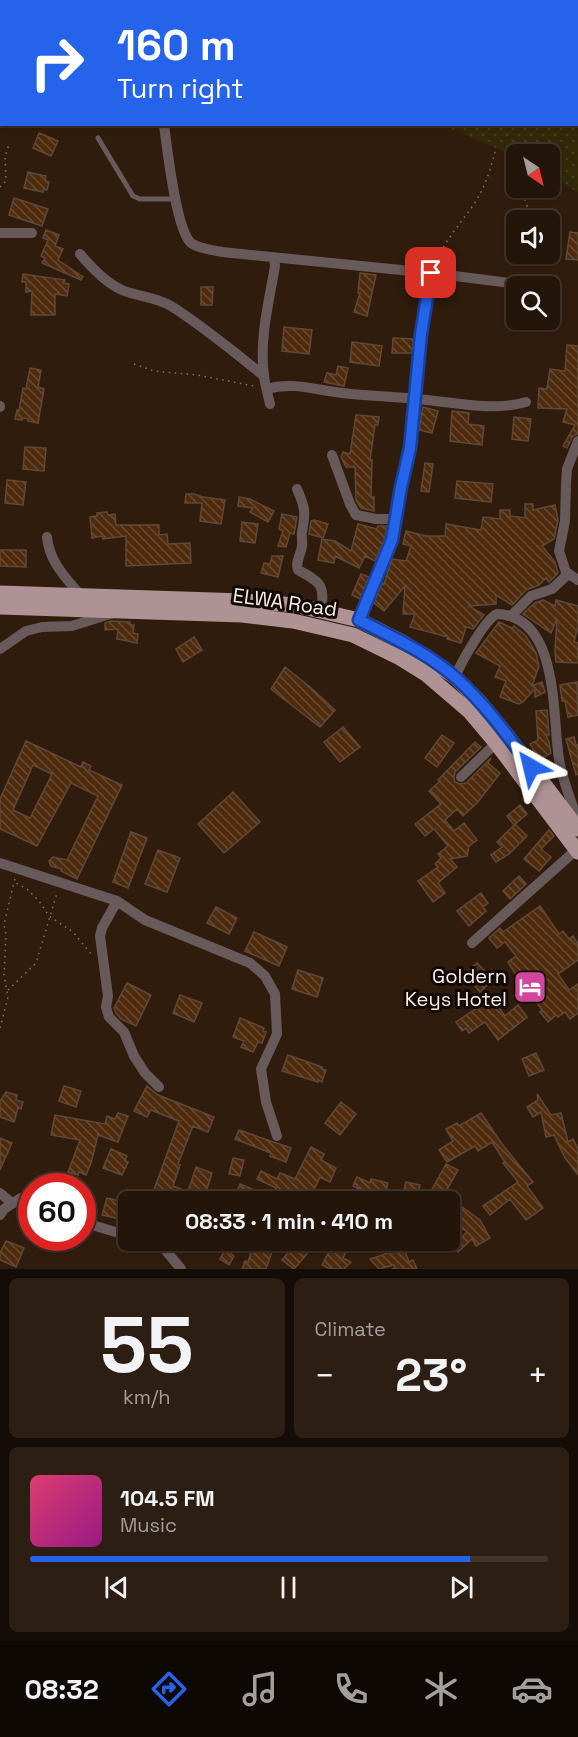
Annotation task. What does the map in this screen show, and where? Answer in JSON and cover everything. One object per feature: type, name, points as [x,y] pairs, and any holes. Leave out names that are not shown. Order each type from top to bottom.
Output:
[{"type":"main road","name":"ELWA Road","points":[[0,593],[243,601],[295,605],[359,620],[404,644],[455,677],[479,701],[507,735],[578,829]]},
{"type":"main road","name":"ELWA Road","points":[[0,608],[242,615],[293,621],[353,635],[398,657],[427,675],[469,711],[496,743],[577,851]]},
{"type":"street","points":[[164,126],[184,234],[195,245],[222,252],[506,283]]},
{"type":"street","points":[[0,233],[32,233]]},
{"type":"street","points":[[80,254],[90,266],[122,290],[154,298],[169,306],[198,325],[264,376]]},
{"type":"street","points":[[270,404],[264,376],[264,326],[275,267],[274,258]]},
{"type":"street","points":[[359,620],[392,540],[410,448],[420,345],[431,273]]},
{"type":"street","points":[[267,388],[298,386],[360,395],[489,408],[526,402]]},
{"type":"street","points":[[511,616],[531,596],[559,584],[565,577],[566,572],[559,551],[565,521],[567,469],[578,441]]},
{"type":"street","points":[[332,455],[356,515],[376,519],[395,519]]},
{"type":"street","points":[[297,489],[306,510],[301,534],[302,549],[296,564],[298,570],[319,583],[324,595],[321,610]]},
{"type":"street","points":[[47,537],[48,549],[59,570],[80,595]]},
{"type":"street","points":[[566,572],[578,580]]},
{"type":"street","points":[[0,649],[26,631],[42,627],[72,626],[116,611]]},
{"type":"street","points":[[455,677],[461,662],[490,617],[497,614],[511,616],[528,629],[543,652],[553,696],[559,760],[578,822]]},
{"type":"street","points":[[461,777],[496,743]]},
{"type":"street","points":[[472,943],[577,851]]},
{"type":"street","points":[[0,863],[117,901],[145,920],[250,963],[266,976],[274,994],[277,1034],[261,1069],[266,1102],[277,1136]]},
{"type":"street","points":[[117,901],[100,936],[108,996],[106,1007],[109,1017],[124,1032],[134,1056],[145,1073],[159,1088]]},
{"type":"street","points":[[0,1193],[12,1203]]},
{"type":"street","points":[[0,1215],[4,1209],[18,1200]]},
{"type":"street","points":[[96,1226],[118,1233]]},
{"type":"street","points":[[166,1251],[181,1269]]},
{"type":"lane","points":[[99,138],[128,192],[133,196],[140,199],[176,199]]},
{"type":"path","points":[[0,187],[6,180],[4,157],[9,144]]},
{"type":"path","points":[[431,273],[440,252],[482,189],[496,149]]},
{"type":"path","points":[[134,364],[154,371],[197,375],[267,388]]},
{"type":"path","points":[[0,1028],[8,991],[4,975],[6,956],[4,925],[19,870]]},
{"type":"path","points":[[8,991],[36,963],[61,881]]},
{"type":"path","points":[[14,882],[27,889],[49,916],[73,932],[92,955]]},
{"type":"path","points":[[0,921],[4,925]]},
{"type":"sand","points":[[445,126],[574,126],[578,129],[578,192],[560,181],[560,144],[506,144],[506,153]]},
{"type":"building","points":[[39,133],[58,141],[51,156],[33,148]]},
{"type":"building","points":[[28,172],[46,176],[45,181],[49,182],[47,190],[43,192],[24,188]]},
{"type":"building","points":[[14,198],[48,209],[42,226],[9,215]]},
{"type":"building","points":[[46,230],[59,235],[55,246],[63,249],[58,260],[83,277],[81,280],[42,263],[45,258],[41,256],[48,240],[43,238]]},
{"type":"building","points":[[570,232],[578,233],[578,260],[566,259]]},
{"type":"building","points":[[360,273],[376,275],[367,316],[354,312],[360,293],[358,293]]},
{"type":"building","points":[[23,274],[65,280],[63,283],[69,284],[67,296],[55,294],[55,315],[31,315],[32,291],[26,292],[26,282],[22,282]]},
{"type":"building","points":[[201,287],[213,287],[212,305],[201,305]]},
{"type":"building","points":[[284,327],[312,330],[309,354],[282,351]]},
{"type":"building","points":[[393,338],[414,339],[412,353],[392,353]]},
{"type":"building","points":[[352,342],[382,346],[379,366],[350,362]]},
{"type":"building","points":[[567,345],[578,346],[578,434],[573,436],[567,448],[563,446],[575,425],[563,422],[567,409],[538,408],[539,388],[547,389],[550,369],[565,371]]},
{"type":"building","points":[[338,366],[348,368],[344,386],[324,382],[327,373],[336,375]]},
{"type":"building","points":[[30,368],[41,370],[38,387],[44,389],[38,423],[23,418],[22,420],[15,419],[17,410],[19,411],[23,388],[26,389]]},
{"type":"building","points":[[423,407],[438,411],[432,433],[419,430]]},
{"type":"building","points":[[452,411],[469,413],[468,424],[484,426],[482,445],[450,441]]},
{"type":"building","points":[[356,415],[379,417],[378,425],[375,425],[370,460],[372,460],[371,497],[374,497],[374,511],[361,508],[356,500],[355,467],[346,467],[341,457],[343,452],[350,454]]},
{"type":"building","points":[[514,417],[531,419],[528,441],[512,439]]},
{"type":"building","points":[[25,447],[46,448],[44,471],[23,469]]},
{"type":"building","points":[[425,463],[433,464],[429,492],[421,491]]},
{"type":"building","points":[[7,480],[26,482],[23,505],[5,503]]},
{"type":"building","points":[[457,481],[493,484],[491,502],[455,498]]},
{"type":"building","points":[[186,494],[225,500],[221,524],[200,521],[202,503],[185,503]]},
{"type":"building","points":[[239,497],[250,499],[274,511],[268,522],[250,512],[253,508],[238,506]]},
{"type":"building","points":[[525,504],[533,504],[533,510],[555,505],[558,520],[554,539],[542,546],[555,562],[558,573],[549,582],[546,578],[539,585],[526,590],[512,605],[496,595],[496,604],[469,606],[484,615],[473,629],[466,627],[461,643],[447,639],[448,637],[410,627],[415,614],[403,614],[405,586],[384,611],[374,603],[382,583],[384,584],[392,559],[406,561],[411,546],[403,544],[406,531],[426,536],[445,536],[446,524],[481,530],[483,517],[500,519],[500,510],[510,510],[510,516],[525,518]]},
{"type":"building","points":[[107,512],[108,515],[115,514],[116,525],[159,525],[159,535],[167,534],[168,544],[190,543],[191,563],[126,566],[126,536],[92,538],[90,517],[97,516],[97,513]]},
{"type":"building","points":[[282,514],[297,517],[294,534],[290,533],[286,547],[278,546],[283,531],[279,529]]},
{"type":"building","points":[[311,521],[328,524],[323,538],[309,534]]},
{"type":"building","points":[[242,522],[258,524],[255,543],[240,541]]},
{"type":"building","points":[[358,524],[377,529],[378,526],[387,526],[385,538],[375,561],[365,556],[359,568],[335,556],[334,563],[318,560],[322,539],[335,541],[351,551]]},
{"type":"building","points":[[0,550],[26,550],[26,567],[0,566]]},
{"type":"building","points":[[272,556],[283,556],[278,577],[261,573],[264,563],[270,564]]},
{"type":"building","points":[[361,574],[369,577],[360,599],[352,595]]},
{"type":"building","points":[[543,600],[555,606],[556,600],[578,606],[578,626],[574,642],[578,643],[578,663],[556,662],[557,618],[551,633],[523,614],[535,603]]},
{"type":"building","points":[[130,622],[130,625],[134,625],[133,633],[138,634],[137,643],[117,639],[118,629],[105,630],[105,623]]},
{"type":"building","points":[[499,622],[512,628],[514,626],[526,636],[536,653],[539,666],[532,686],[542,682],[545,692],[535,697],[535,689],[519,704],[500,697],[506,681],[495,677],[500,666],[476,653]]},
{"type":"building","points":[[194,637],[202,650],[183,662],[176,649]]},
{"type":"building","points":[[285,667],[335,710],[320,727],[271,689]]},
{"type":"building","points":[[577,682],[578,715],[568,717],[565,701],[562,701],[560,685]]},
{"type":"building","points":[[547,710],[549,735],[546,735],[551,753],[539,760],[530,744],[538,740],[536,711]]},
{"type":"building","points":[[343,727],[360,747],[340,762],[324,742]]},
{"type":"building","points":[[442,735],[454,743],[437,767],[425,758]]},
{"type":"building","points":[[574,737],[578,745],[578,774],[576,775],[566,739]]},
{"type":"building","points":[[26,741],[81,767],[83,762],[91,766],[89,770],[122,785],[77,879],[61,871],[62,869],[51,866],[49,861],[53,857],[67,860],[98,796],[71,783],[37,846],[0,829],[0,799]],"holes":[[[33,765],[52,774],[30,818],[13,810]]]},
{"type":"building","points":[[475,742],[481,747],[455,772],[455,782],[466,783],[491,758],[488,763],[500,773],[478,802],[463,816],[457,809],[445,820],[454,831],[464,823],[477,840],[469,846],[467,856],[450,859],[457,867],[438,883],[445,893],[433,902],[418,881],[438,867],[435,864],[441,858],[438,854],[448,846],[434,829],[425,836],[415,824],[441,804],[429,791]]},
{"type":"building","points":[[233,792],[260,822],[224,853],[198,824]]},
{"type":"building","points":[[520,805],[527,814],[514,825],[507,816]]},
{"type":"building","points":[[515,824],[527,836],[509,854],[496,862],[491,855],[502,847],[497,842]]},
{"type":"building","points":[[549,830],[554,836],[541,849],[551,857],[539,871],[524,859]]},
{"type":"building","points":[[131,832],[147,838],[128,888],[113,882]]},
{"type":"building","points":[[158,850],[180,858],[167,892],[145,884]]},
{"type":"building","points":[[519,876],[526,884],[510,899],[503,891]]},
{"type":"building","points":[[481,893],[488,903],[483,907],[486,911],[469,926],[457,911]]},
{"type":"building","points":[[540,906],[559,934],[563,931],[569,939],[573,936],[578,944],[578,960],[558,974],[569,990],[578,984],[578,1013],[570,1019],[565,1012],[558,1017],[556,1015],[548,1022],[540,1012],[542,1010],[533,997],[535,996],[521,976],[518,978],[508,962],[516,956],[505,942],[497,948],[489,938],[500,928],[503,932]]},
{"type":"building","points":[[216,907],[237,918],[229,934],[207,923]]},
{"type":"building","points":[[254,932],[287,947],[279,966],[245,951]]},
{"type":"building","points":[[477,963],[493,980],[480,992],[464,974]]},
{"type":"building","points":[[298,970],[323,978],[317,997],[292,989]]},
{"type":"building","points":[[127,983],[151,995],[136,1026],[121,1019],[114,1008]]},
{"type":"building","points":[[180,995],[202,1003],[194,1022],[173,1013]]},
{"type":"building","points":[[492,998],[505,1016],[518,1005],[527,1017],[498,1040],[485,1022],[469,1033],[466,1028],[462,1031],[456,1022]]},
{"type":"building","points":[[240,1018],[264,1028],[263,1031],[266,1032],[262,1043],[258,1042],[253,1052],[241,1047],[244,1041],[233,1037]]},
{"type":"building","points":[[536,1053],[544,1070],[529,1076],[522,1059]]},
{"type":"building","points":[[288,1055],[326,1070],[322,1082],[282,1071]]},
{"type":"building","points":[[64,1086],[81,1091],[76,1107],[59,1101]]},
{"type":"building","points":[[147,1086],[158,1095],[214,1117],[208,1132],[193,1126],[178,1164],[180,1165],[173,1186],[186,1191],[154,1191],[179,1121],[151,1110],[147,1117],[134,1111]]},
{"type":"building","points":[[6,1092],[17,1095],[16,1100],[23,1102],[21,1109],[18,1108],[14,1122],[0,1117],[0,1101]]},
{"type":"building","points":[[537,1094],[551,1115],[561,1113],[568,1142],[573,1139],[578,1149],[578,1175],[565,1158],[554,1135],[546,1137],[541,1112],[533,1117],[527,1107],[538,1100]]},
{"type":"building","points":[[341,1102],[356,1114],[340,1135],[325,1123]]},
{"type":"building","points":[[118,1113],[128,1116],[118,1142],[98,1135],[87,1173],[68,1172],[80,1140],[51,1135],[55,1115],[105,1124],[107,1116],[115,1119]]},
{"type":"building","points":[[481,1113],[502,1144],[533,1182],[527,1186],[543,1208],[526,1220],[510,1199],[490,1215],[483,1206],[518,1182],[503,1163],[505,1162],[492,1142],[478,1151],[475,1146],[447,1162],[439,1150],[453,1141],[446,1129],[457,1123],[459,1126]]},
{"type":"building","points":[[239,1130],[291,1148],[286,1162],[270,1156],[271,1153],[235,1139]]},
{"type":"building","points":[[0,1138],[12,1143],[0,1170]]},
{"type":"building","points":[[311,1147],[324,1154],[321,1160],[336,1168],[330,1182],[320,1177],[313,1191],[275,1191],[276,1188],[257,1179],[261,1171],[277,1179],[280,1173],[295,1179]]},
{"type":"building","points":[[111,1149],[127,1156],[125,1161],[128,1162],[122,1175],[103,1168]]},
{"type":"building","points":[[233,1158],[244,1160],[240,1176],[229,1174]]},
{"type":"building","points":[[446,1164],[458,1170],[446,1191],[431,1191]]},
{"type":"building","points":[[196,1167],[212,1173],[206,1191],[188,1191]]},
{"type":"building","points":[[357,1177],[370,1183],[371,1179],[388,1183],[386,1191],[363,1191],[353,1186]]},
{"type":"building","points":[[406,1182],[420,1185],[419,1191],[404,1191]]},
{"type":"building","points":[[240,1184],[254,1190],[254,1191],[237,1191]]},
{"type":"building","points":[[107,1198],[118,1201],[118,1219],[102,1215]]},
{"type":"building","points":[[460,1205],[480,1220],[490,1238],[476,1246],[472,1239],[460,1250],[460,1239],[467,1232],[460,1227]]},
{"type":"building","points":[[6,1241],[18,1246],[18,1251],[23,1251],[16,1267],[0,1260],[0,1253]]},
{"type":"building","points":[[224,1251],[232,1251],[231,1254],[234,1256],[229,1265],[220,1259]]},
{"type":"building","points":[[252,1251],[272,1251],[266,1269],[242,1269],[245,1261],[248,1262]]},
{"type":"building","points":[[289,1251],[308,1251],[294,1269],[282,1260]]},
{"type":"building","points":[[329,1251],[346,1251],[343,1258],[351,1262],[344,1269],[330,1269],[322,1265]]},
{"type":"building","points":[[394,1251],[405,1251],[409,1262],[413,1260],[417,1269],[392,1269],[395,1268],[394,1265],[379,1269],[370,1259]]},
{"type":"place","name":"Goldern Keys Hotel","points":[[530,987]]},
{"type":"route","points":[[431,273],[421,334],[410,448],[392,540],[359,620],[436,663],[455,677],[479,701],[531,767]]}]
